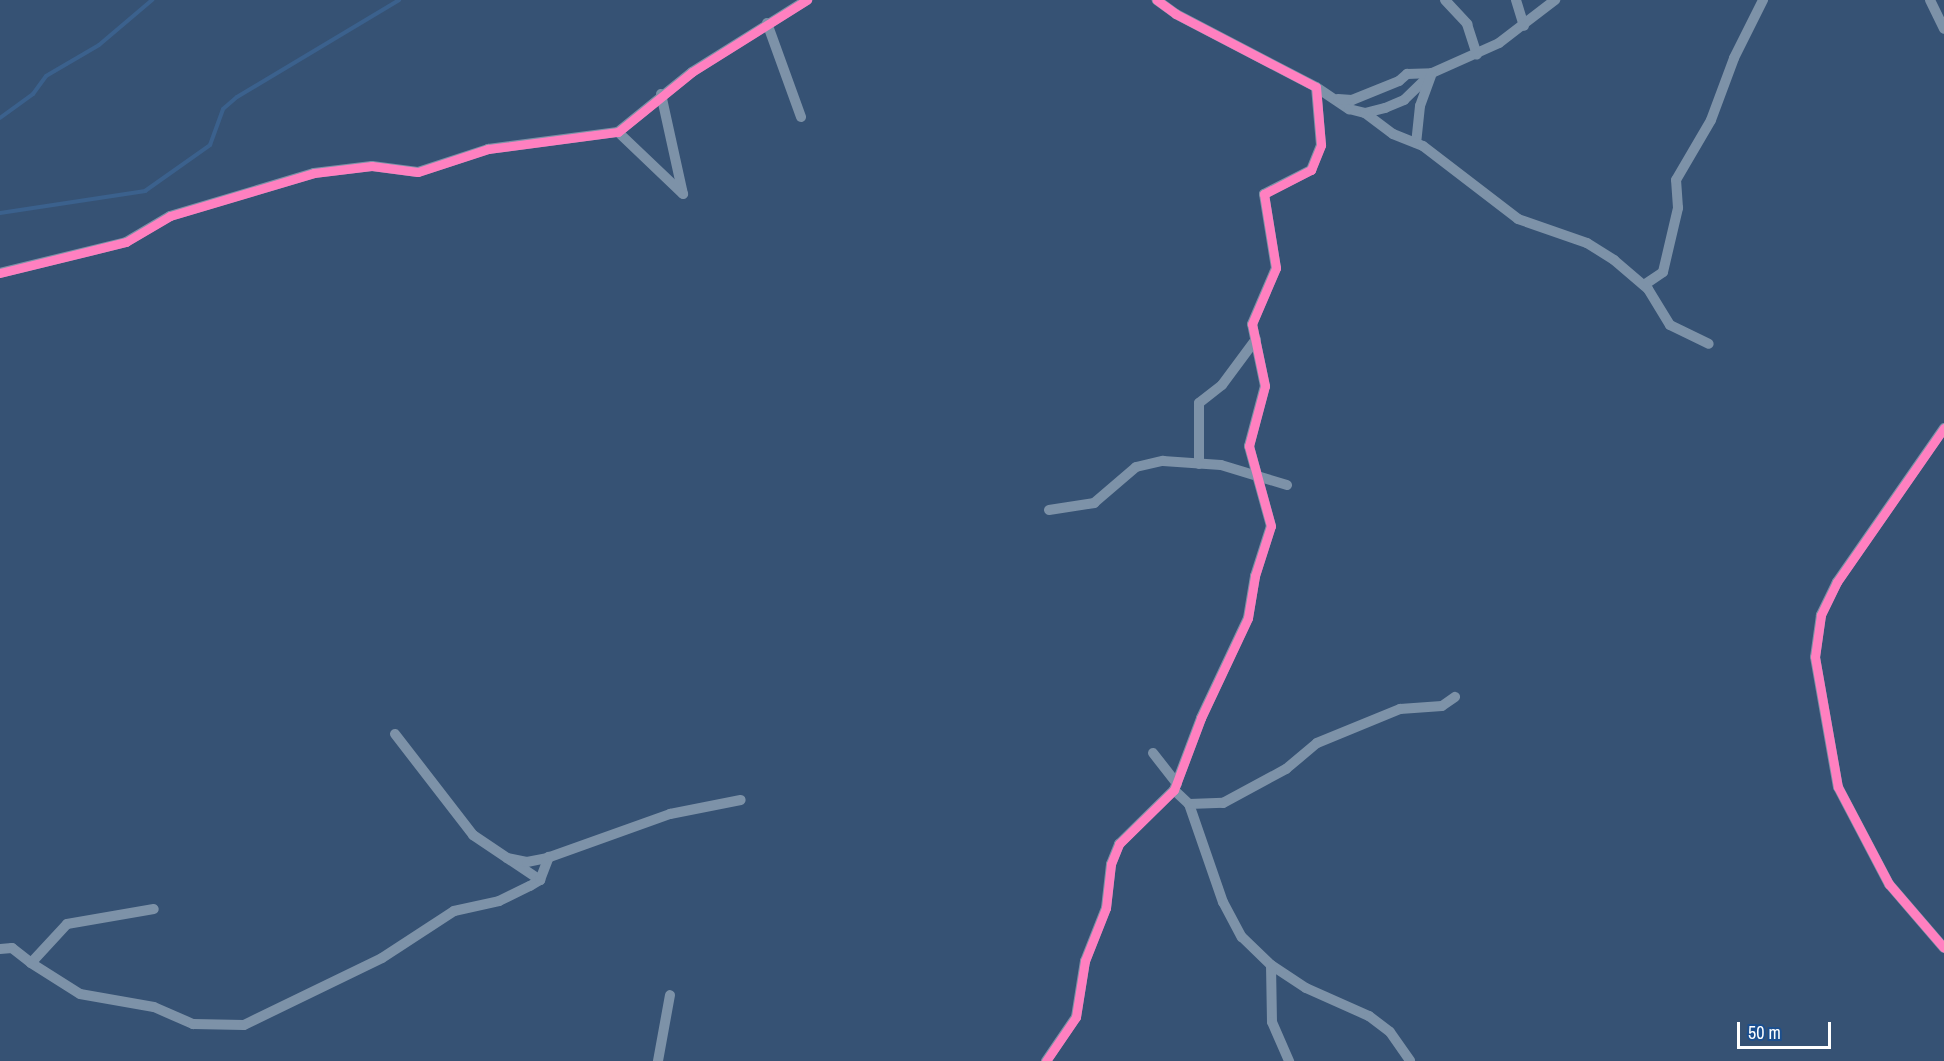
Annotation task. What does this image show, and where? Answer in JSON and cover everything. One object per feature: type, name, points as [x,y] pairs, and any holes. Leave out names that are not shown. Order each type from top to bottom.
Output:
[{"type":"street","points":[[0,273],[126,242],[170,216],[314,173],[372,166],[418,171],[488,149],[618,132],[661,94],[767,23],[807,0]]},
{"type":"street","points":[[1157,0],[1176,14],[1338,99],[1349,109],[1365,113],[1393,134],[1416,143],[1518,219],[1587,243],[1644,285],[1670,325],[1709,344]]},
{"type":"street","points":[[1445,0],[1467,24],[1477,54]]},
{"type":"street","points":[[1516,0],[1524,26]]},
{"type":"street","points":[[1338,99],[1352,100],[1399,81],[1407,74],[1432,73],[1477,54],[1524,26],[1555,0]]},
{"type":"street","points":[[1644,285],[1663,272],[1678,208],[1676,180],[1711,120],[1734,58],[1763,0]]},
{"type":"street","points":[[1930,0],[1944,29]]},
{"type":"street","points":[[767,23],[801,117]]},
{"type":"street","points":[[1365,113],[1404,100],[1432,73]]},
{"type":"street","points":[[1416,143],[1420,106],[1432,73]]},
{"type":"street","points":[[1046,1061],[1076,1017],[1085,961],[1106,908],[1111,864],[1119,844],[1176,787],[1201,718],[1248,618],[1255,576],[1271,526],[1254,475],[1249,446],[1264,386],[1252,324],[1276,268],[1264,194],[1311,170],[1321,145],[1316,87]]},
{"type":"street","points":[[618,132],[683,194],[661,94]]},
{"type":"street","points":[[1199,464],[1199,403],[1222,385],[1256,339]]},
{"type":"street","points":[[1944,428],[1837,582],[1821,615],[1815,657],[1838,787],[1888,884],[1944,948]]},
{"type":"street","points":[[1049,510],[1094,503],[1136,467],[1163,461],[1221,465],[1287,485]]},
{"type":"street","points":[[1189,804],[1222,803],[1286,769],[1317,742],[1400,709],[1442,706],[1455,697]]},
{"type":"street","points":[[395,734],[473,835],[540,880]]},
{"type":"street","points":[[1153,753],[1189,804],[1223,902],[1242,937],[1271,965],[1306,988],[1370,1016],[1390,1032],[1410,1061]]},
{"type":"street","points":[[507,858],[526,862],[549,857],[670,814],[741,800]]},
{"type":"street","points":[[0,949],[12,948],[80,994],[114,997],[154,1007],[193,1024],[244,1025],[382,958],[440,918],[500,901],[540,880],[549,857]]},
{"type":"street","points":[[31,963],[67,924],[154,909]]},
{"type":"street","points":[[1271,965],[1272,1022],[1290,1061]]},
{"type":"street","points":[[658,1061],[670,995]]},
{"type":"waterway","points":[[0,118],[33,94],[46,76],[99,45],[152,0]]},
{"type":"waterway","points":[[0,213],[145,191],[210,145],[223,109],[237,97],[399,0]]},
{"type":"cycle path","points":[[0,273],[126,242],[170,216],[314,173],[372,166],[418,172],[488,149],[618,132],[692,72],[807,0]]},
{"type":"cycle path","points":[[1046,1061],[1076,1017],[1085,961],[1106,908],[1111,864],[1119,844],[1174,790],[1201,718],[1248,618],[1255,576],[1271,526],[1249,446],[1265,386],[1252,324],[1276,268],[1264,194],[1311,170],[1321,145],[1316,87],[1176,14],[1157,0]]},
{"type":"cycle path","points":[[1944,428],[1837,582],[1821,615],[1815,657],[1838,787],[1889,884],[1944,948]]}]
